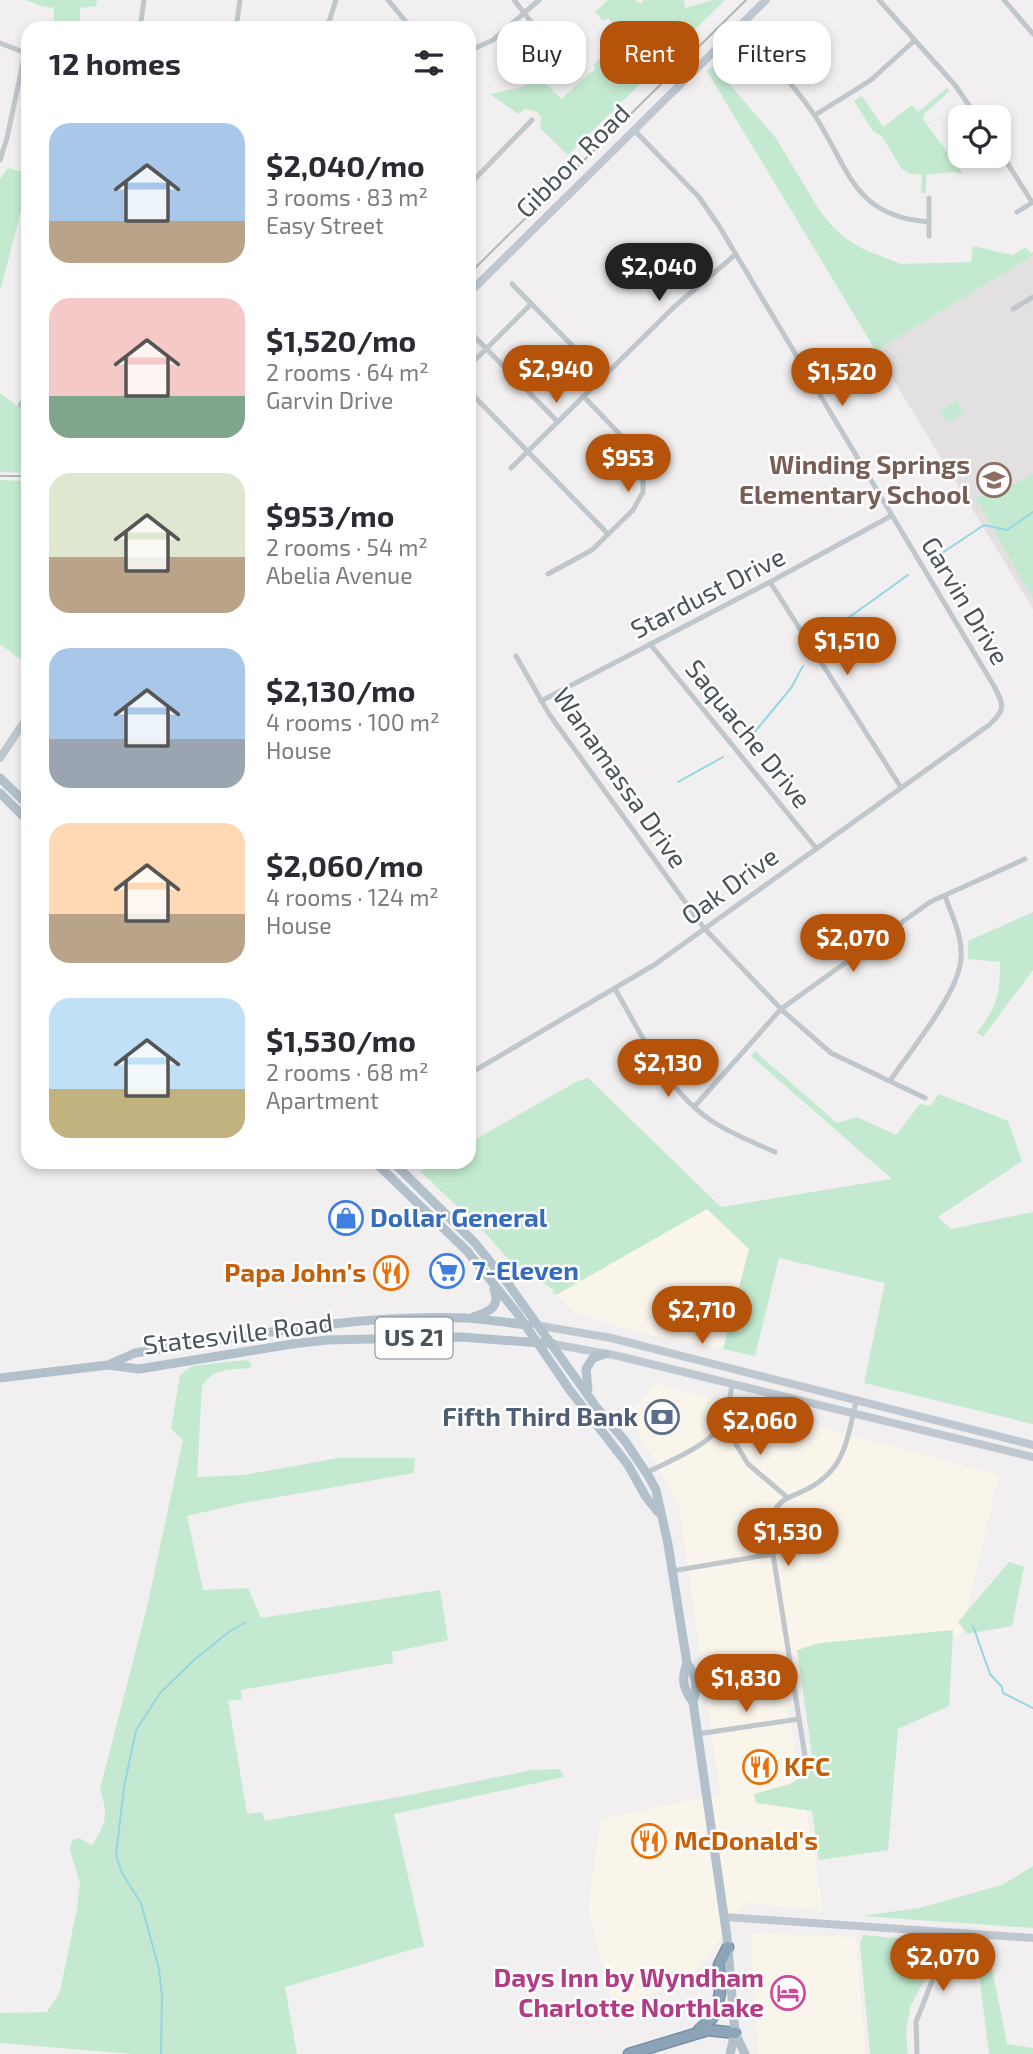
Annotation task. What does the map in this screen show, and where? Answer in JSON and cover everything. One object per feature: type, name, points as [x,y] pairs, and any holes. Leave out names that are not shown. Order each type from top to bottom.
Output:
[{"type":"highway","points":[[696,2033],[715,2012],[720,1993],[719,1965],[728,1947]]},
{"type":"highway","points":[[629,2054],[716,2029],[735,2033]]},
{"type":"main road","name":"Gibbon Road","points":[[744,21],[766,0]]},
{"type":"main road","name":"Gibbon Road","points":[[476,286],[713,52]]},
{"type":"main road","points":[[0,758],[21,726]]},
{"type":"main road","points":[[0,778],[21,798]]},
{"type":"main road","points":[[0,793],[21,814]]},
{"type":"main road","points":[[382,1169],[467,1251],[525,1325],[660,1514]]},
{"type":"main road","points":[[400,1169],[475,1243],[541,1326],[590,1398],[625,1441],[656,1490],[687,1663],[695,1675],[697,1689],[692,1702],[728,1947],[735,2033],[730,2054]]},
{"type":"main road","points":[[468,1318],[484,1314],[495,1306],[496,1294],[491,1281]]},
{"type":"main road","name":"Statesville Road","points":[[108,1365],[135,1353],[291,1330],[365,1321],[468,1318],[541,1326],[611,1338],[1033,1445]]},
{"type":"main road","points":[[291,1330],[292,1344]]},
{"type":"main road","name":"Statesville Road","points":[[0,1378],[108,1365],[139,1369],[327,1340],[461,1337],[536,1342],[605,1354],[1033,1457]]},
{"type":"main road","points":[[590,1398],[586,1384],[586,1368],[593,1359],[605,1354]]},
{"type":"main road","points":[[725,1917],[1033,1938]]},
{"type":"main road","points":[[735,2033],[744,2054]]},
{"type":"street","points":[[141,21],[144,0]]},
{"type":"street","points":[[237,21],[240,0]]},
{"type":"street","points":[[329,21],[336,0]]},
{"type":"street","points":[[388,0],[405,21]]},
{"type":"street","points":[[514,0],[530,21]]},
{"type":"street","points":[[476,48],[493,40],[539,0]]},
{"type":"street","points":[[879,0],[955,85],[969,105]]},
{"type":"street","points":[[1004,0],[1033,34]]},
{"type":"street","points":[[815,116],[871,80],[914,41]]},
{"type":"street","points":[[0,43],[21,52]]},
{"type":"street","points":[[0,160],[21,79]]},
{"type":"street","points":[[789,84],[815,116],[858,189],[872,204],[894,217],[929,222]]},
{"type":"street","points":[[476,178],[532,120]]},
{"type":"street","name":"Garvin Drive","points":[[634,130],[699,197],[736,254],[994,686],[1001,700],[1002,710]]},
{"type":"street","points":[[1011,168],[1033,202],[1017,212]]},
{"type":"street","points":[[929,198],[929,236]]},
{"type":"street","points":[[511,468],[699,283],[736,254]]},
{"type":"street","points":[[512,284],[603,377]]},
{"type":"street","points":[[1013,309],[1033,298]]},
{"type":"street","points":[[476,359],[531,304]]},
{"type":"street","points":[[476,338],[558,422]]},
{"type":"street","points":[[548,574],[587,553],[608,534],[639,502],[644,486],[643,469],[634,447],[584,397]]},
{"type":"street","points":[[476,398],[608,534]]},
{"type":"street","name":"Stardust Drive","points":[[541,701],[891,516]]},
{"type":"street","points":[[770,582],[900,786]]},
{"type":"street","name":"Saquache Drive","points":[[650,645],[816,848]]},
{"type":"street","name":"Wanamassa Drive","points":[[516,656],[541,701],[704,928],[781,1009],[831,1053],[925,1098]]},
{"type":"street","name":"Oak Drive","points":[[476,1070],[654,965],[900,786],[989,725],[998,718],[1002,710]]},
{"type":"street","points":[[695,1106],[781,1009],[930,902],[1026,859]]},
{"type":"street","points":[[890,1081],[946,998],[959,971],[960,941],[944,896]]},
{"type":"street","points":[[615,989],[668,1078],[695,1106],[715,1123],[775,1152]]},
{"type":"street","points":[[646,1474],[703,1443],[718,1431],[723,1423],[732,1385]]},
{"type":"street","points":[[807,1769],[773,1554],[771,1519],[779,1503],[830,1472],[839,1461],[847,1441],[857,1399]]},
{"type":"street","points":[[723,1423],[748,1464],[788,1498]]},
{"type":"street","points":[[672,1571],[773,1554]]},
{"type":"street","points":[[698,1734],[799,1719]]},
{"type":"street","points":[[917,2054],[916,2022],[940,1961],[942,1931]]},
{"type":"shaded area","name":"Winding Springs Elementary School","points":[[1033,255],[1033,609],[876,351]]},
{"type":"shaded area","points":[[707,1209],[749,1249],[723,1349],[644,1334],[591,1318],[574,1312],[556,1295]]},
{"type":"shaded area","points":[[656,1384],[999,1475],[961,1634],[779,1657],[824,1911],[746,1903],[689,1980],[614,2007],[588,1909],[601,1819],[720,1794],[679,1503],[628,1414]]},
{"type":"shaded area","points":[[751,1933],[856,1937],[865,2054],[758,2054]]},
{"type":"green space","points":[[25,0],[97,0],[96,6],[80,8],[80,21],[54,21],[54,8]]},
{"type":"green space","points":[[608,0],[635,0],[641,4],[644,0],[684,0],[685,8],[713,0],[725,0],[699,26],[699,21],[611,21],[608,18],[603,21],[595,12]]},
{"type":"green space","points":[[600,58],[600,84],[640,84],[568,155],[540,128],[541,117],[537,112],[525,109],[518,114],[490,94],[526,86],[524,84],[546,84],[561,99],[578,84],[586,84],[586,77],[595,69],[593,65]]},
{"type":"green space","points":[[713,66],[713,81],[707,71]]},
{"type":"green space","points":[[715,84],[729,84],[775,137],[831,225],[863,249],[901,264],[971,262],[973,246],[1013,255],[1026,247],[1030,253],[1033,252],[1033,255],[876,351]]},
{"type":"green space","points":[[947,88],[950,91],[925,113],[923,119],[948,153],[948,168],[959,168],[963,174],[952,172],[926,175],[926,193],[921,193],[922,175],[908,173],[901,168],[882,136],[873,131],[854,101],[862,96],[883,127],[912,105],[918,112]]},
{"type":"green space","points":[[8,168],[21,172],[21,211],[0,291],[0,179]]},
{"type":"green space","points":[[0,393],[21,409],[21,473],[0,472]]},
{"type":"green space","points":[[957,400],[964,413],[947,423],[940,411]]},
{"type":"green space","points":[[1033,474],[1033,599],[975,497],[997,494]]},
{"type":"green space","points":[[0,480],[21,481],[21,660],[0,644]]},
{"type":"green space","points":[[1033,912],[1033,970],[983,1037],[977,1033],[996,1000],[1000,962],[968,959],[968,941]]},
{"type":"green space","points":[[755,1051],[837,1123],[857,1117],[896,1135],[920,1104],[930,1106],[939,1094],[1008,1121],[1022,1161],[938,1217],[951,1229],[1033,1212],[1033,1424],[864,1383],[885,1283],[779,1258],[755,1356],[723,1349],[749,1249],[707,1209],[556,1295],[552,1292],[554,1290],[511,1262],[486,1234],[420,1171],[476,1169],[476,1139],[576,1082],[588,1078],[721,1207],[892,1179],[751,1056]]},
{"type":"green space","points":[[246,1360],[252,1364],[250,1368],[217,1372],[202,1386],[197,1477],[244,1475],[338,1458],[415,1458],[414,1473],[239,1504],[187,1516],[203,1590],[248,1588],[261,1618],[440,1590],[448,1640],[392,1652],[393,1663],[241,1690],[242,1699],[228,1701],[247,1814],[262,1812],[265,1821],[532,1770],[560,1769],[564,1777],[394,1814],[424,1946],[285,1987],[297,2054],[133,2054],[0,2043],[0,2013],[47,2012],[60,1992],[80,1883],[70,1850],[72,1840],[79,1838],[92,1845],[105,1818],[100,1789],[147,1607],[183,1440],[171,1429],[180,1375],[192,1366]]},
{"type":"green space","points":[[1009,1562],[1024,1567],[1012,1626],[967,1634],[958,1622]]},
{"type":"green space","points":[[953,1630],[949,1706],[898,1729],[888,1850],[819,1860],[812,1811],[756,1803],[754,1794],[790,1784],[814,1769],[797,1650],[820,1643]]},
{"type":"green space","points":[[1033,1866],[1033,1928],[861,1916],[919,1908],[1002,1885]]},
{"type":"green space","points":[[863,1935],[926,1941],[928,1961],[924,1981],[910,2007],[906,2033],[908,2054],[870,2054],[860,1943]]},
{"type":"green space","points":[[959,1946],[988,1948],[1007,2044],[1033,2048],[1033,2054],[989,2054],[979,1975],[950,1973]]},
{"type":"waterway","points":[[939,555],[984,525],[1007,530],[1033,512]]},
{"type":"waterway","points":[[825,641],[830,631],[908,575]]},
{"type":"waterway","points":[[744,745],[791,688],[803,666]]},
{"type":"waterway","points":[[678,782],[723,757]]},
{"type":"waterway","points":[[161,2054],[162,1997],[159,1969],[141,1903],[122,1873],[116,1855],[124,1787],[136,1730],[160,1693],[194,1660],[230,1631],[246,1622]]},
{"type":"waterway","points":[[973,1626],[990,1674],[1002,1687],[1003,1693],[1033,1708]]},
{"type":"railway","points":[[476,267],[746,0]]},
{"type":"railway","points":[[0,476],[21,476]]},
{"type":"place","name":"Winding Springs Elementary School","points":[[994,480]]},
{"type":"place","name":"Dollar General","points":[[346,1218]]},
{"type":"place","name":"7-Eleven","points":[[447,1271]]},
{"type":"place","name":"Papa John's","points":[[391,1273]]},
{"type":"place","name":"Fifth Third Bank","points":[[662,1417]]},
{"type":"place","name":"KFC","points":[[760,1767]]},
{"type":"place","name":"McDonald's","points":[[649,1841]]},
{"type":"place","name":"Days Inn by Wyndham Charlotte Northlake","points":[[788,1993]]}]
